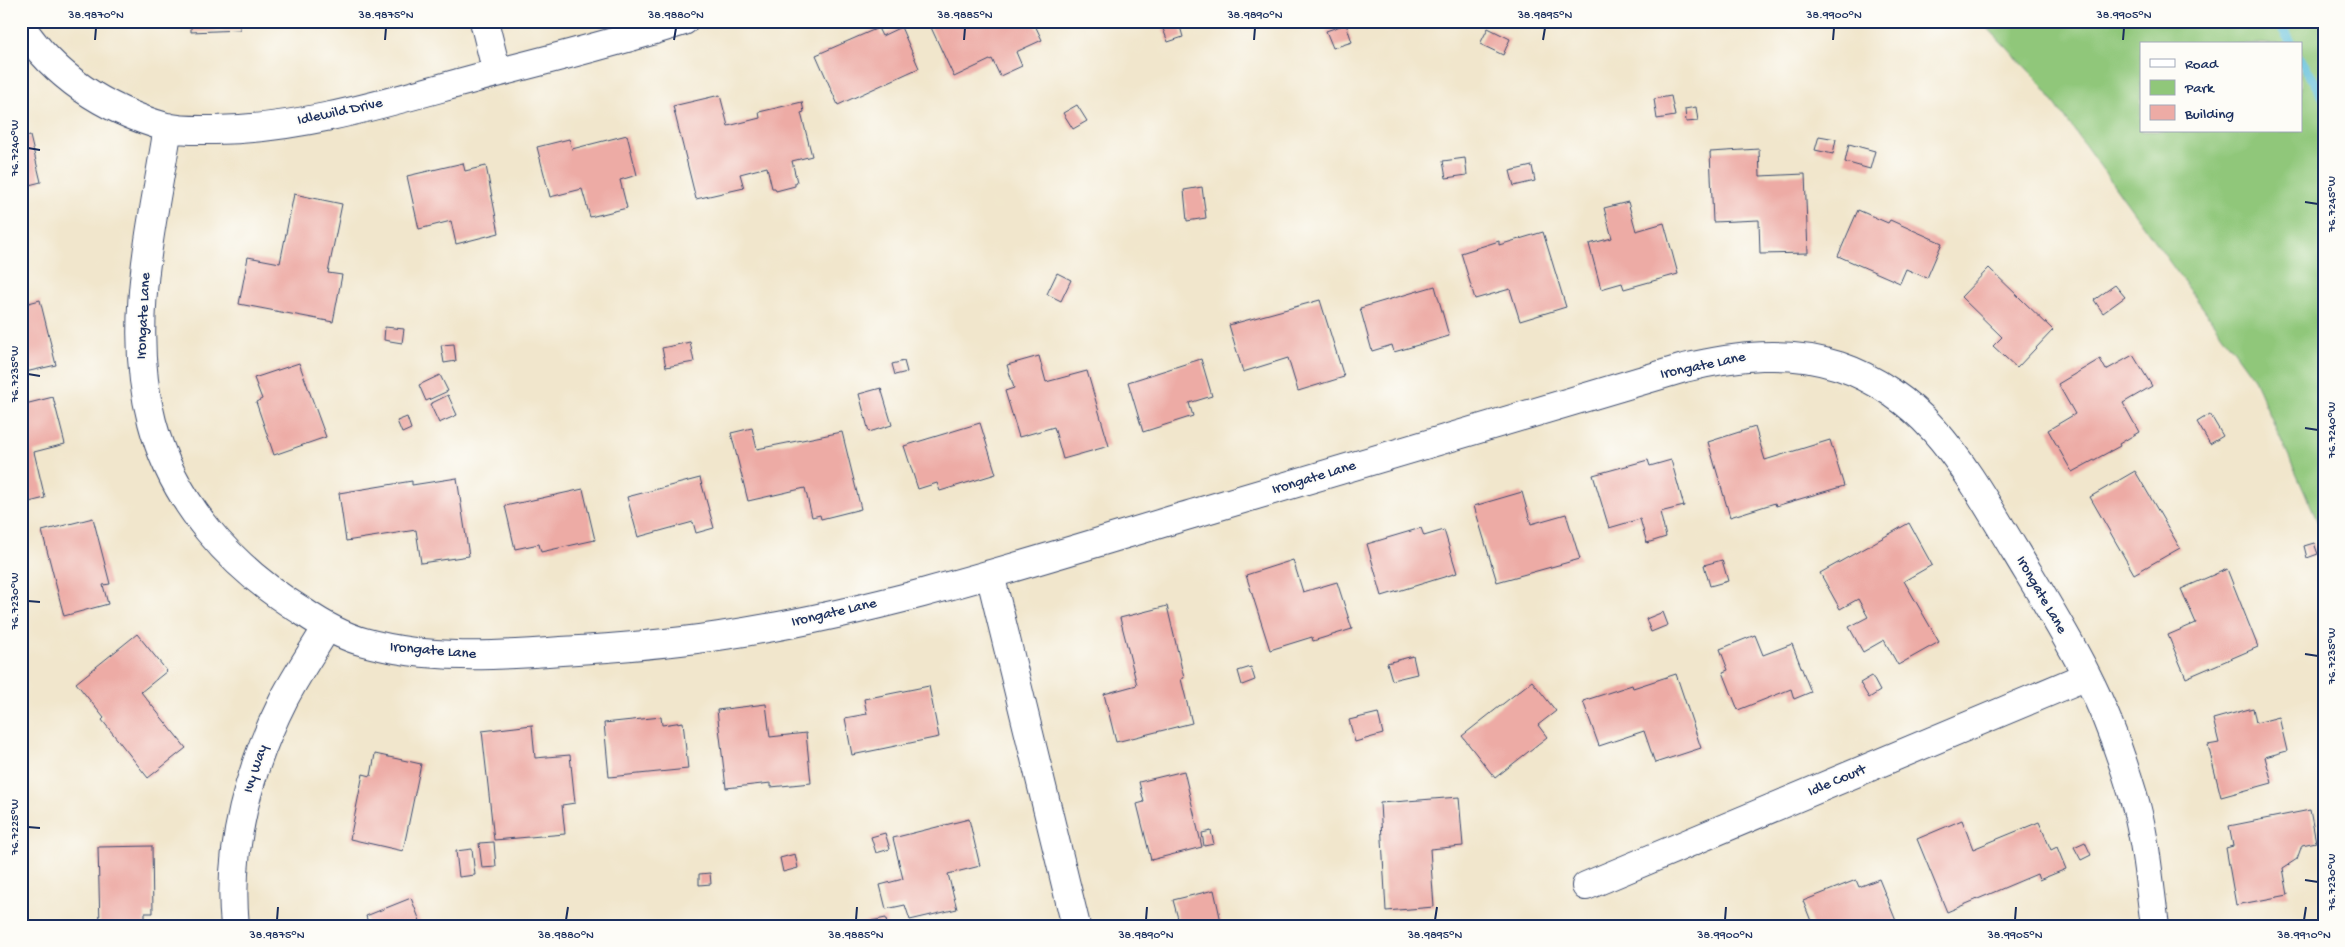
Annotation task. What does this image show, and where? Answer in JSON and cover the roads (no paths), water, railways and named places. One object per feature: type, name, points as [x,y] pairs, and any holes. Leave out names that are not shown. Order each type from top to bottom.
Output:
[{"type":"street","points":[[484,21],[497,73]]},
{"type":"street","name":"Idlewild Drive","points":[[21,26],[34,45],[59,71],[84,91],[110,106],[168,127],[234,130],[337,115],[684,21]]},
{"type":"street","name":"Irongate Lane","points":[[168,127],[146,273],[140,348],[143,381],[152,424],[162,454],[178,486],[198,518],[222,548],[248,573],[278,597],[328,628],[360,642],[402,651],[442,654],[509,655],[595,649],[720,636],[781,625],[855,609],[990,574],[1684,368],[1723,358],[1760,355],[1800,358],[1838,366],[1868,379],[1905,402],[1933,430],[1986,503],[2087,676],[2108,725],[2133,796],[2144,848],[2155,926]]},
{"type":"street","points":[[990,574],[1076,926]]},
{"type":"street","name":"Ivy Way","points":[[234,926],[232,900],[236,850],[245,803],[256,763],[285,697],[328,628]]},
{"type":"street","name":"Idle Court","points":[[1586,886],[2087,676]]},
{"type":"waterway","points":[[2278,21],[2291,42]]},
{"type":"waterway","points":[[2302,62],[2324,98]]}]
